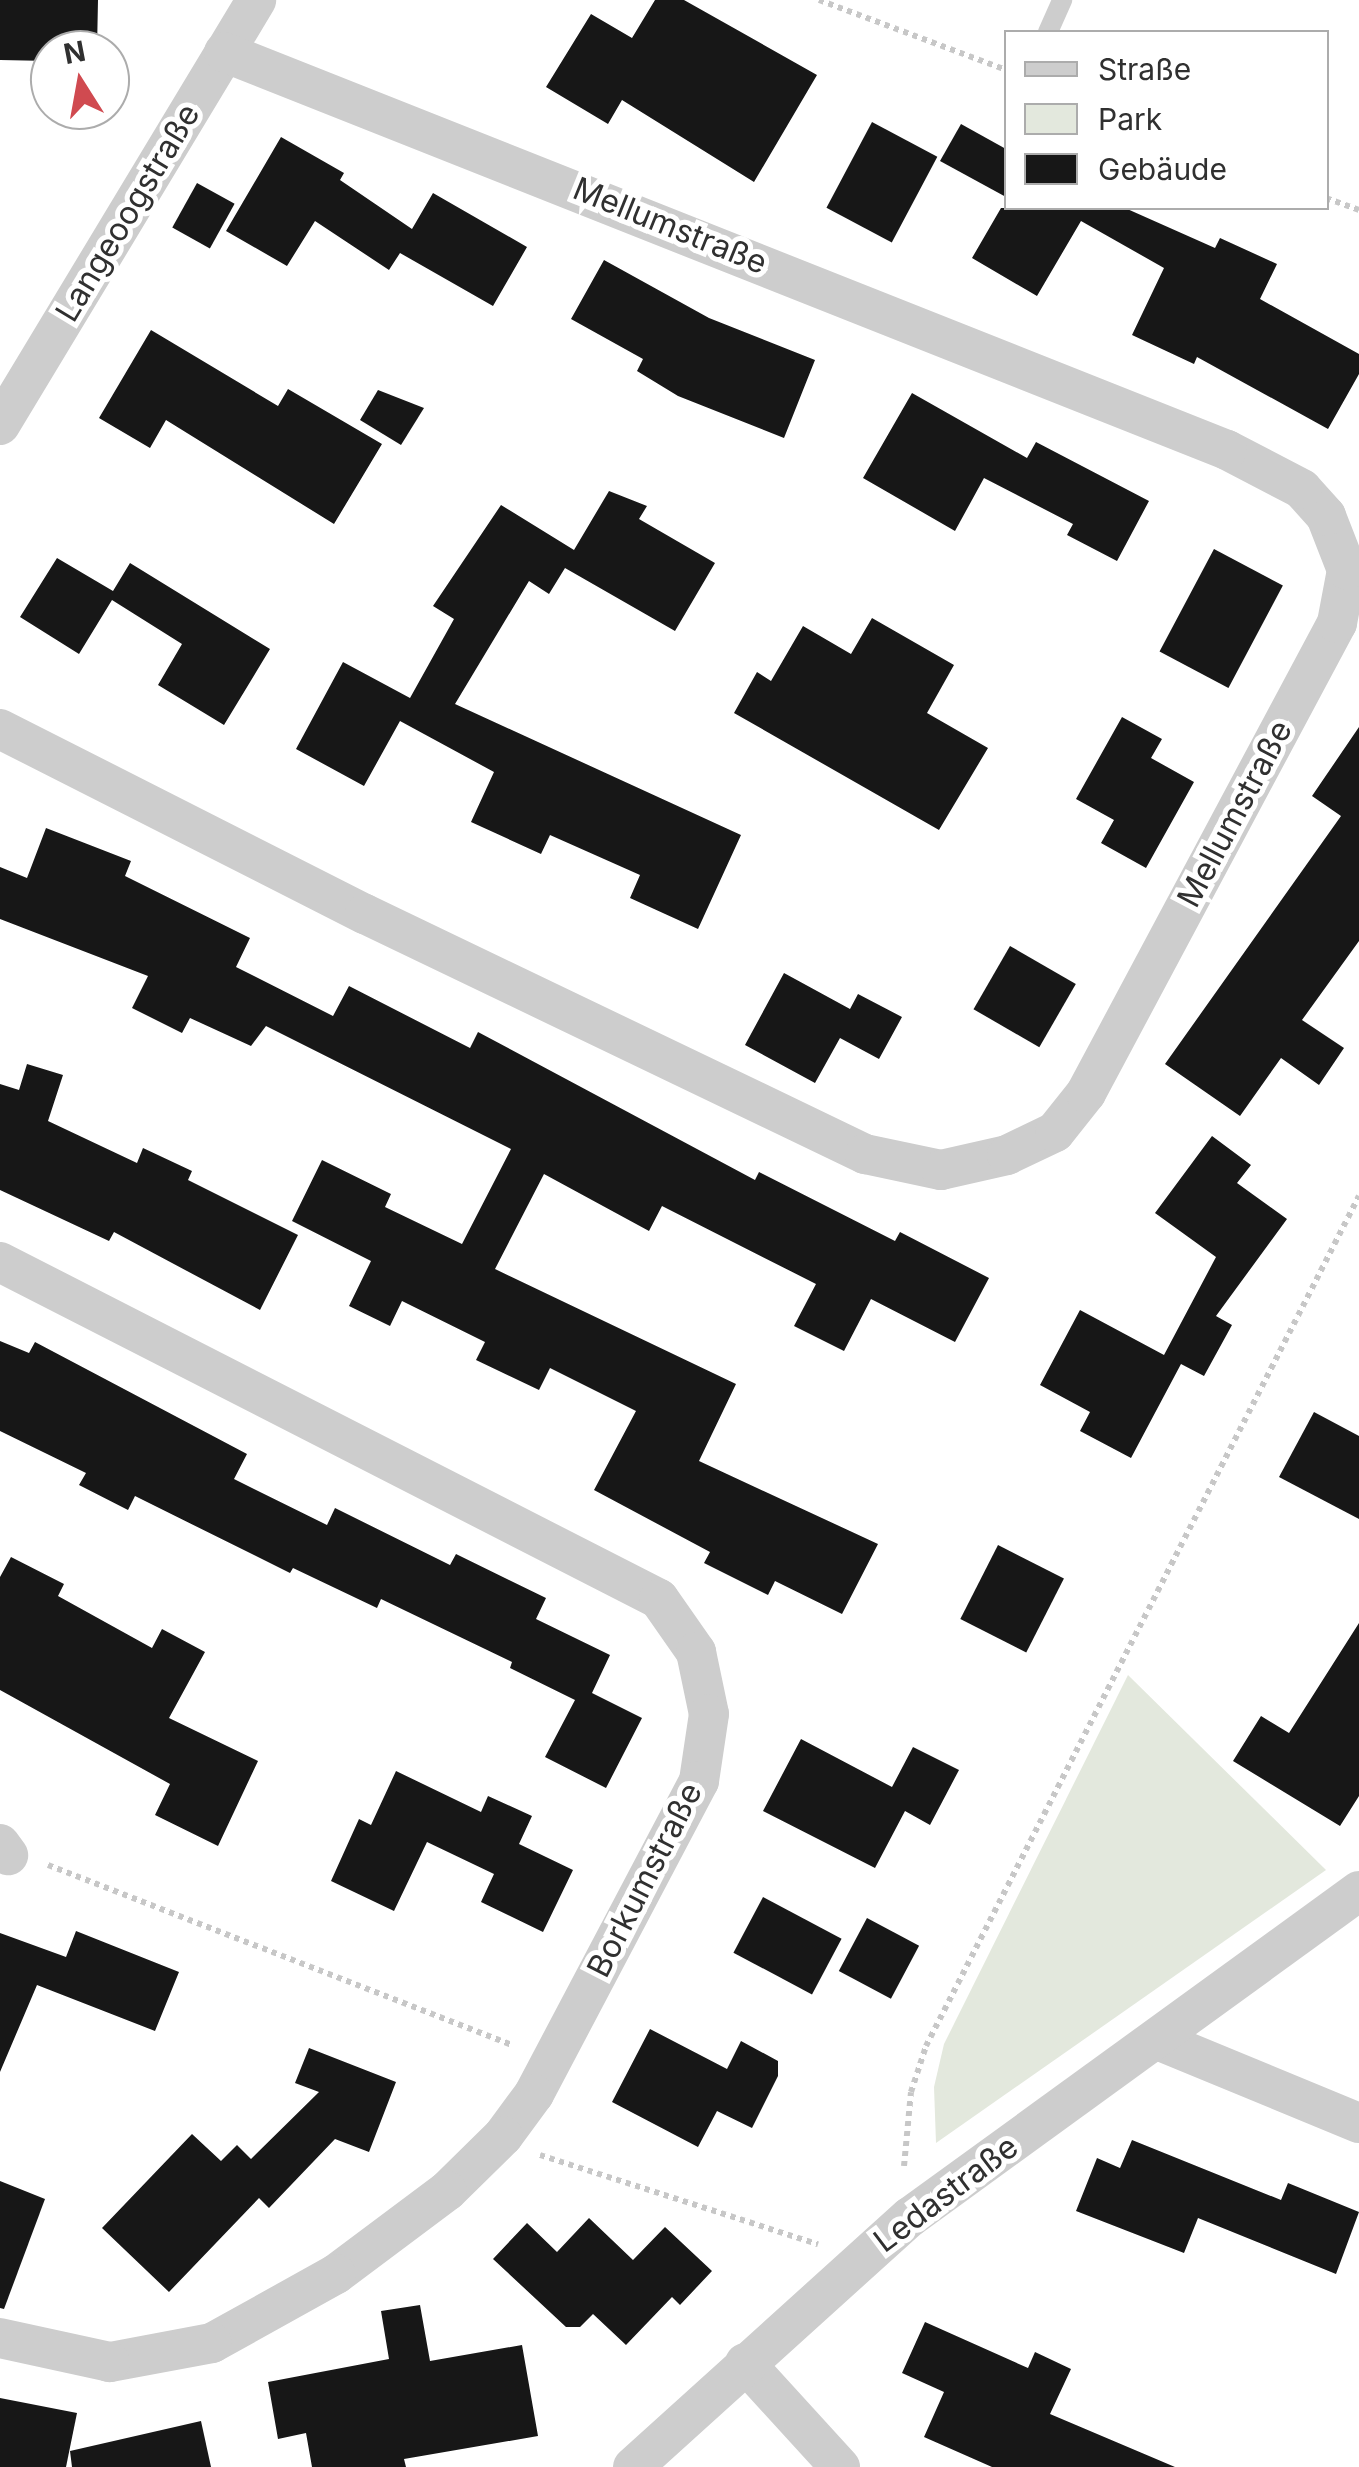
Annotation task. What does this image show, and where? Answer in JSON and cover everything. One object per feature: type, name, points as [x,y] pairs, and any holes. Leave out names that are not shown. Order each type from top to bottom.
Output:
[{"type":"street","name":"Langeoogstraße","points":[[0,425],[256,0]]},
{"type":"street","name":"Mellumstraße","points":[[0,729],[365,914],[865,1154],[941,1170],[1007,1155],[1055,1132],[1086,1093],[1342,609],[1347,570],[1326,516],[1302,489],[1227,450],[224,52]]},
{"type":"street","name":"Borkumstraße","points":[[0,1262],[659,1599],[696,1652],[710,1714],[699,1781],[550,2060],[504,2136],[448,2191],[336,2274],[212,2344],[110,2362],[0,2338]]},
{"type":"street","name":"Ledastraße","points":[[633,2467],[910,2217],[1160,2041],[1359,1892]]},
{"type":"street","points":[[1160,2041],[1359,2123]]},
{"type":"street","points":[[745,2364],[840,2467]]},
{"type":"lane","points":[[1049,30],[1062,0]]},
{"type":"path","points":[[819,0],[1004,69]]},
{"type":"path","points":[[1329,199],[1359,210]]},
{"type":"path","points":[[910,2217],[902,2146],[926,2046],[1359,1196]]},
{"type":"path","points":[[4,1849],[77,1872],[550,2060]]},
{"type":"path","points":[[504,2136],[560,2165],[803,2238],[858,2261]]},
{"type":"green space","points":[[1128,1675],[1326,1870],[936,2143],[934,2087],[944,2044]]},
{"type":"building","points":[[0,0],[98,0],[97,30],[30,30],[30,61],[0,60]]},
{"type":"building","points":[[655,0],[684,0],[817,75],[754,182],[622,100],[608,124],[546,87],[591,14],[632,38]]},
{"type":"building","points":[[872,122],[937,157],[892,242],[826,208]]},
{"type":"building","points":[[961,124],[1004,148],[1004,196],[940,161]]},
{"type":"building","points":[[281,137],[344,173],[340,180],[412,229],[433,193],[527,247],[493,306],[400,253],[389,270],[315,221],[287,266],[226,231]]},
{"type":"building","points":[[197,183],[235,204],[210,248],[172,228]]},
{"type":"building","points":[[1001,208],[1130,210],[1215,248],[1220,238],[1277,264],[1260,299],[1359,354],[1359,374],[1328,429],[1197,357],[1194,364],[1132,335],[1164,268],[1081,221],[1037,296],[972,258]]},
{"type":"building","points":[[604,260],[709,318],[815,360],[784,438],[678,396],[637,371],[643,359],[571,319]]},
{"type":"building","points":[[151,330],[278,406],[288,389],[382,444],[334,524],[166,420],[150,448],[99,418]]},
{"type":"building","points":[[378,390],[424,408],[401,445],[360,420]]},
{"type":"building","points":[[912,393],[1027,458],[1036,442],[1149,501],[1117,561],[1067,535],[1073,524],[984,478],[955,531],[863,478]]},
{"type":"building","points":[[609,491],[647,506],[639,519],[715,563],[675,631],[565,568],[549,594],[529,581],[455,704],[741,835],[698,929],[630,898],[640,875],[550,835],[541,854],[471,822],[494,772],[400,721],[364,786],[296,749],[343,662],[410,698],[454,619],[433,606],[501,505],[574,550]]},
{"type":"building","points":[[1214,549],[1283,586],[1228,688],[1160,651]]},
{"type":"building","points":[[57,558],[113,591],[130,563],[270,649],[224,725],[158,685],[182,644],[112,600],[79,654],[20,617]]},
{"type":"building","points":[[872,618],[954,665],[927,713],[988,748],[939,830],[734,713],[757,672],[771,681],[803,626],[851,654]]},
{"type":"building","points":[[1122,717],[1162,739],[1151,758],[1194,782],[1146,868],[1101,843],[1114,820],[1076,799]]},
{"type":"building","points":[[1359,727],[1359,941],[1302,1020],[1344,1048],[1319,1085],[1281,1058],[1240,1116],[1165,1064],[1341,816],[1312,796]]},
{"type":"building","points":[[46,828],[131,861],[125,876],[250,938],[236,967],[333,1016],[349,986],[470,1048],[478,1032],[755,1180],[759,1172],[895,1241],[900,1232],[989,1278],[955,1342],[871,1299],[844,1351],[794,1326],[816,1284],[662,1206],[649,1231],[544,1174],[495,1269],[736,1384],[699,1461],[878,1544],[842,1614],[775,1581],[768,1595],[704,1563],[710,1552],[594,1490],[636,1411],[550,1368],[539,1390],[476,1360],[485,1342],[402,1301],[390,1326],[349,1306],[371,1261],[292,1221],[322,1160],[391,1194],[385,1207],[462,1244],[511,1149],[266,1026],[251,1046],[190,1018],[182,1033],[132,1008],[148,976],[0,919],[0,867],[27,878]]},
{"type":"building","points":[[1010,946],[1076,984],[1039,1047],[974,1009]]},
{"type":"building","points":[[784,973],[850,1009],[858,994],[902,1017],[879,1059],[840,1038],[815,1083],[745,1045]]},
{"type":"building","points":[[27,1064],[63,1075],[48,1121],[137,1163],[143,1148],[192,1171],[188,1180],[298,1235],[260,1310],[114,1232],[109,1241],[0,1190],[0,1084],[19,1090]]},
{"type":"building","points":[[1212,1136],[1251,1165],[1237,1183],[1287,1219],[1216,1316],[1232,1325],[1204,1376],[1181,1364],[1131,1458],[1080,1431],[1090,1412],[1040,1385],[1080,1310],[1164,1355],[1216,1257],[1155,1213]]},
{"type":"building","points":[[0,1341],[29,1353],[35,1342],[247,1454],[234,1479],[327,1525],[335,1508],[450,1565],[456,1554],[546,1598],[536,1619],[610,1655],[592,1693],[642,1718],[606,1788],[545,1757],[575,1700],[510,1668],[512,1662],[381,1599],[377,1608],[293,1568],[290,1573],[135,1496],[128,1510],[79,1485],[86,1473],[0,1431]]},
{"type":"building","points":[[1314,1412],[1359,1436],[1359,1519],[1279,1477]]},
{"type":"building","points":[[998,1545],[1064,1579],[1026,1653],[960,1619]]},
{"type":"building","points":[[11,1557],[64,1584],[58,1596],[152,1648],[162,1629],[205,1652],[169,1718],[258,1761],[218,1846],[155,1815],[170,1784],[0,1690],[0,1577]]},
{"type":"building","points":[[1359,1623],[1359,1796],[1340,1826],[1233,1761],[1261,1716],[1289,1733]]},
{"type":"building","points":[[801,1739],[892,1787],[913,1747],[959,1770],[930,1825],[905,1811],[875,1868],[763,1811]]},
{"type":"building","points":[[396,1771],[481,1812],[488,1796],[532,1816],[519,1844],[573,1870],[543,1932],[481,1902],[494,1874],[427,1842],[394,1911],[331,1881],[359,1819],[371,1825]]},
{"type":"building","points":[[763,1897],[842,1939],[812,1994],[733,1953]]},
{"type":"building","points":[[867,1918],[919,1946],[891,1999],[839,1971]]},
{"type":"building","points":[[76,1931],[179,1972],[155,2031],[37,1985],[0,2072],[0,1933],[66,1957]]},
{"type":"building","points":[[650,2029],[727,2069],[741,2041],[778,2061],[778,2076],[752,2128],[717,2111],[698,2147],[612,2102]]},
{"type":"building","points":[[309,2048],[396,2082],[369,2152],[335,2139],[269,2208],[259,2198],[169,2292],[102,2228],[192,2134],[221,2161],[237,2145],[251,2159],[319,2092],[295,2083]]},
{"type":"building","points":[[1132,2140],[1281,2200],[1288,2183],[1359,2212],[1336,2274],[1198,2218],[1184,2253],[1076,2211],[1097,2158],[1120,2168]]},
{"type":"building","points":[[0,2181],[45,2199],[4,2309],[0,2308]]},
{"type":"building","points":[[589,2218],[633,2260],[665,2227],[712,2271],[680,2305],[672,2297],[626,2345],[593,2314],[580,2327],[566,2327],[493,2259],[527,2223],[557,2252]]},
{"type":"building","points":[[420,2305],[430,2361],[522,2345],[538,2436],[404,2459],[406,2467],[312,2467],[306,2433],[278,2439],[268,2382],[389,2359],[381,2311]]},
{"type":"building","points":[[925,2322],[1028,2368],[1035,2352],[1071,2369],[1050,2414],[1175,2467],[992,2467],[924,2437],[944,2392],[902,2373]]},
{"type":"building","points":[[0,2398],[77,2413],[66,2467],[0,2467]]},
{"type":"building","points":[[201,2421],[211,2467],[72,2467],[70,2451]]}]
